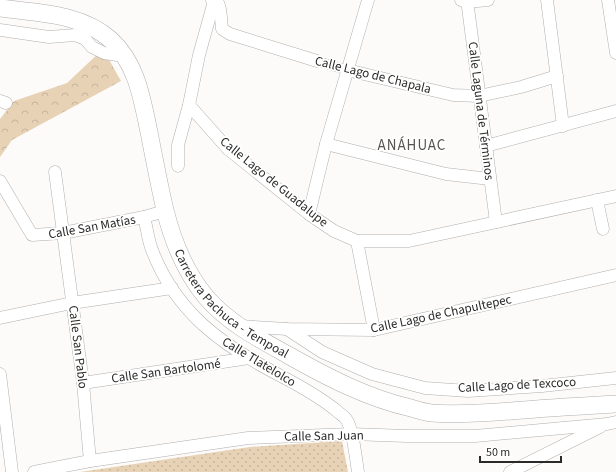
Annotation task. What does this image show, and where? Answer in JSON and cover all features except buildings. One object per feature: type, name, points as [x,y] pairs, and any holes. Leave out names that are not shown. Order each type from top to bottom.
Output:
[{"type":"main road","name":"Carretera Pachuca - Tempoal","points":[[0,8],[62,16],[83,22],[98,29],[112,41],[124,56],[134,72],[142,99],[166,211],[175,242],[187,271],[206,298],[239,326],[313,369],[354,389],[390,403],[430,413],[479,413],[616,404]]},
{"type":"street","points":[[178,166],[178,145],[189,105],[198,55],[213,6],[212,0]]},
{"type":"street","name":"Calle Lago de Chapala","points":[[216,0],[220,6],[222,28],[230,34],[347,70],[453,95],[480,96],[521,87],[557,76]]},
{"type":"street","points":[[309,214],[326,144],[368,0]]},
{"type":"street","points":[[465,1],[488,0]]},
{"type":"street","points":[[547,0],[564,126]]},
{"type":"street","points":[[608,0],[616,52]]},
{"type":"street","name":"Calle Laguna de Términos","points":[[465,1],[480,96],[496,222]]},
{"type":"street","points":[[0,30],[49,37],[75,35],[86,39],[92,47],[104,53],[124,56]]},
{"type":"street","name":"Calle Lago de Guadalupe","points":[[189,105],[228,148],[309,214],[334,231],[357,241],[409,241],[616,196]]},
{"type":"street","points":[[486,146],[616,111]]},
{"type":"street","points":[[326,144],[446,174],[490,178]]},
{"type":"street","name":"Calle San Pablo","points":[[55,172],[83,383],[90,461]]},
{"type":"street","name":"Calle San Matías","points":[[0,181],[32,235],[63,233],[144,218],[166,211]]},
{"type":"street","points":[[597,200],[603,229]]},
{"type":"street","name":"Calle Tlatelolco","points":[[144,218],[151,249],[182,304],[200,323],[235,350],[299,385],[326,402],[346,419],[351,434],[358,472]]},
{"type":"street","points":[[357,241],[374,330]]},
{"type":"street","name":"Calle Lago de Chapultepec","points":[[239,326],[287,329],[374,330],[616,275]]},
{"type":"street","points":[[0,318],[72,303],[172,288]]},
{"type":"street","name":"Calle Lago de Texcoco","points":[[287,329],[322,352],[372,374],[425,388],[468,391],[542,386],[616,378]]},
{"type":"street","name":"Calle San Bartolomé","points":[[83,383],[249,358]]},
{"type":"street","points":[[0,374],[12,472]]},
{"type":"street","points":[[510,472],[611,423]]},
{"type":"street","name":"Calle San Juan","points":[[34,472],[90,461],[248,438],[351,434],[475,436],[611,423]]},
{"type":"green space","points":[[103,49],[121,81],[12,140],[0,157],[0,119],[14,101],[67,83]]},
{"type":"green space","points":[[342,441],[348,472],[80,472],[250,447]]},
{"type":"district","name":"ANÁHUAC","points":[[412,145]]}]
